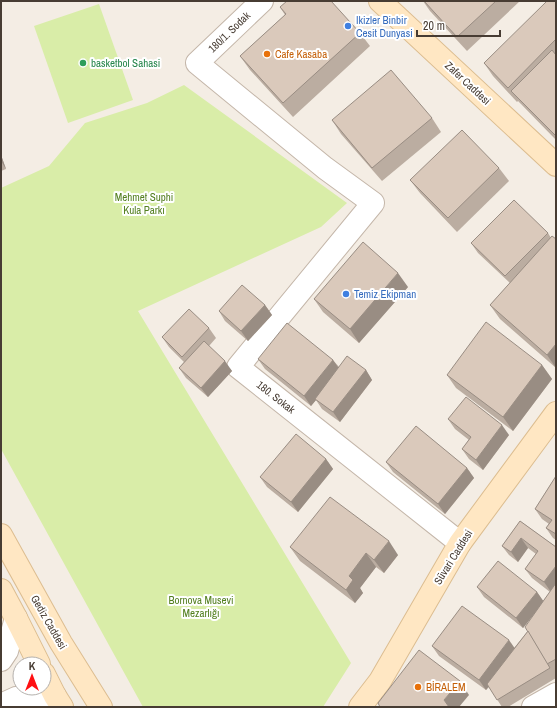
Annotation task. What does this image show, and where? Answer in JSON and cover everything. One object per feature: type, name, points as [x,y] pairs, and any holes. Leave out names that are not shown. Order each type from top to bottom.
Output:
[{"type":"street","name":"180/1. Sodak","points":[[262,1],[197,64],[325,168],[373,203],[356,223]]},
{"type":"street","name":"Zafer Caddesi","points":[[380,1],[556,165]]},
{"type":"street","name":"180. Sokak","points":[[356,223],[238,367],[460,543]]},
{"type":"street","name":"Süvari Caddesi","points":[[360,707],[380,681],[460,543],[556,413]]},
{"type":"street","name":"Gediz Caddesi","points":[[1,536],[61,643],[101,707]]},
{"type":"street","points":[[1,590],[35,656]]},
{"type":"street","points":[[1,660],[7,651],[16,618]]},
{"type":"street","points":[[52,689],[59,702]]},
{"type":"street","points":[[533,707],[556,694]]},
{"type":"street","points":[[1,706],[16,698],[59,702]]},
{"type":"green space","name":"basketbol Sahasi","points":[[99,4],[133,100],[68,123],[34,26]]},
{"type":"green space","points":[[184,85],[347,203],[321,227],[138,311],[351,663],[323,707],[143,707],[1,449],[1,188],[49,166],[85,123],[147,103]]},
{"type":"building","points":[[287,1],[331,1],[360,33],[283,103],[240,56],[286,14],[280,7]]},
{"type":"building","points":[[424,1],[496,1],[457,37]]},
{"type":"building","points":[[547,1],[556,1],[556,39],[508,88],[484,63]]},
{"type":"building","points":[[552,50],[556,55],[556,136],[511,91]]},
{"type":"building","points":[[391,70],[432,118],[372,168],[332,120]]},
{"type":"building","points":[[462,130],[499,168],[448,218],[410,180]]},
{"type":"building","points":[[514,200],[548,233],[505,276],[471,243]]},
{"type":"building","points":[[552,236],[556,239],[556,344],[547,355],[490,305]]},
{"type":"building","points":[[363,242],[398,273],[350,329],[314,299]]},
{"type":"building","points":[[242,285],[265,305],[241,331],[219,311]]},
{"type":"building","points":[[189,309],[209,328],[182,357],[162,337]]},
{"type":"building","points":[[486,322],[542,365],[503,417],[447,375]]},
{"type":"building","points":[[287,323],[333,360],[304,396],[258,359]]},
{"type":"building","points":[[204,341],[225,361],[201,388],[179,368]]},
{"type":"building","points":[[347,356],[366,370],[333,412],[315,399]]},
{"type":"building","points":[[466,397],[502,425],[476,460],[462,449],[471,437],[448,419]]},
{"type":"building","points":[[416,426],[467,468],[438,504],[386,462]]},
{"type":"building","points":[[296,434],[326,459],[291,502],[260,477]]},
{"type":"building","points":[[556,476],[556,534],[546,528],[552,520],[535,509]]},
{"type":"building","points":[[330,497],[389,541],[374,560],[366,553],[349,576],[353,580],[346,590],[290,547]]},
{"type":"building","points":[[520,521],[556,547],[556,566],[544,582],[525,569],[538,551],[521,538],[511,552],[502,546]]},
{"type":"building","points":[[498,561],[537,592],[516,618],[477,587]]},
{"type":"building","points":[[556,583],[556,659],[547,664],[525,627]]},
{"type":"building","points":[[462,606],[509,640],[479,680],[432,646]]},
{"type":"building","points":[[528,631],[550,668],[497,700],[487,684]]},
{"type":"building","points":[[419,650],[460,681],[444,700],[449,707],[380,707],[378,703]]},
{"type":"place","name":"Ikizler Binbir Cesit Dunyasi","points":[[348,26]]},
{"type":"place","name":"Cafe Kasaba","points":[[267,54]]},
{"type":"place","name":"basketbol Sahasi","points":[[83,63]]},
{"type":"place","name":"Temiz Ekipman","points":[[346,294]]},
{"type":"place","name":"BİRALEM","points":[[418,687]]},
{"type":"park label","name":"Mehmet Suphi Kula Parkı","points":[[144,203]]},
{"type":"park label","name":"Bornova Musevi Mezarlığı","points":[[201,606]]}]
